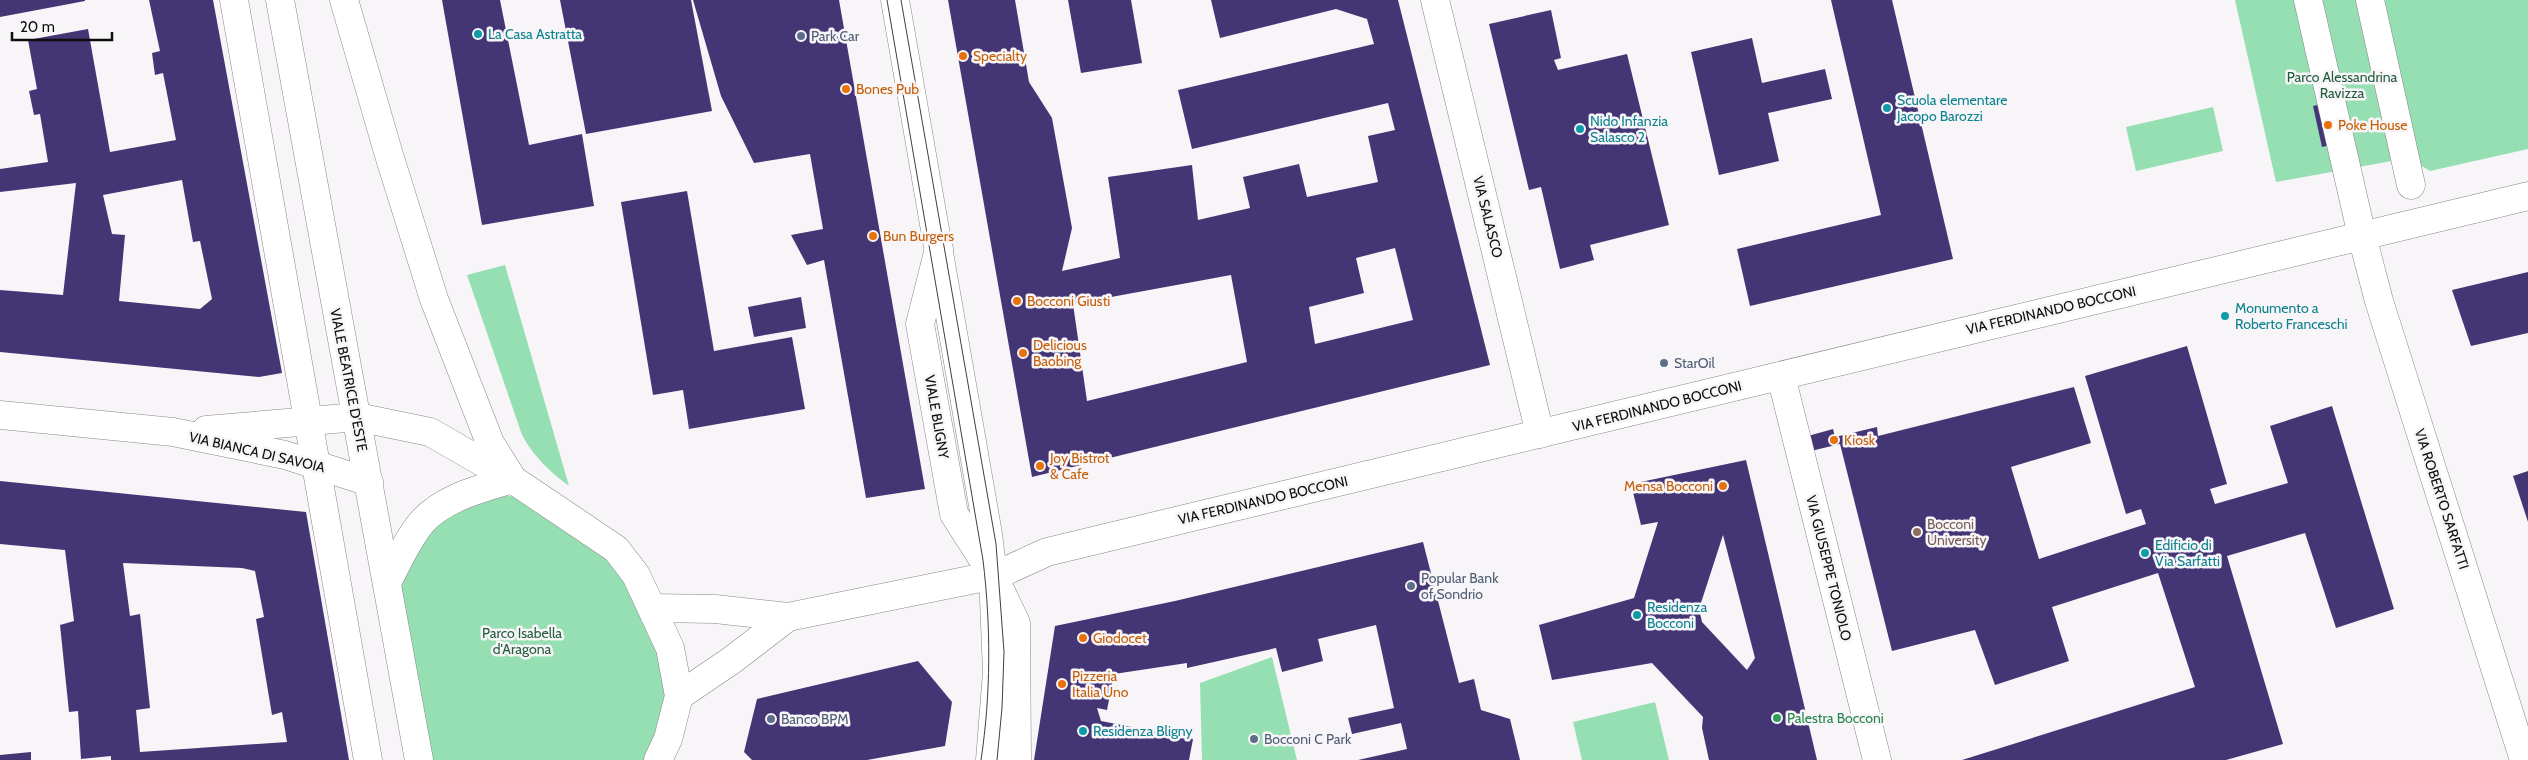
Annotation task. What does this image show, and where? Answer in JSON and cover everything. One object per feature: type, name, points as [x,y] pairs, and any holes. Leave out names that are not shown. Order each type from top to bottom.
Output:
[{"type":"street","points":[[234,0],[368,760]]},
{"type":"street","name":"VIALE BEATRICE D'ESTE","points":[[280,0],[419,760]]},
{"type":"street","points":[[344,0],[389,155],[434,299],[490,443],[512,479],[472,492],[442,505],[422,522],[408,542],[387,583]]},
{"type":"street","points":[[895,0],[988,534],[993,575],[996,672],[990,760]]},
{"type":"street","name":"VIA SALASCO","points":[[1435,0],[1540,434]]},
{"type":"street","name":"VIA ROBERTO SARFATTI","points":[[2308,0],[2362,236],[2379,301],[2524,760]]},
{"type":"street","points":[[2370,0],[2411,185]]},
{"type":"street","name":"VIA FERDINANDO BOCCONI","points":[[652,608],[715,609],[788,617],[993,575],[1047,552],[2528,196]]},
{"type":"street","name":"VIA GIUSEPPE TONIOLO","points":[[1782,376],[1877,760]]},
{"type":"street","name":"VIA BIANCA DI SAVOIA","points":[[0,415],[173,432],[285,455],[369,482]]},
{"type":"street","name":"VIA BIANCA DI SAVOIA","points":[[173,432],[357,417],[430,432],[512,479],[616,550],[636,574],[670,648],[678,696]]},
{"type":"street","points":[[993,575],[1016,623],[1017,760]]},
{"type":"street","name":"VIA FERDINANDO BOCCONI","points":[[678,696],[732,660],[788,617]]},
{"type":"street","points":[[658,760],[668,740],[678,696]]},
{"type":"green space","name":"Parco Alessandrina Ravizza","points":[[2235,0],[2528,0],[2528,149],[2430,171],[2408,158],[2276,182]]},
{"type":"green space","points":[[2213,107],[2223,151],[2136,171],[2126,127]]},
{"type":"green space","points":[[505,265],[569,486],[542,463],[522,435],[467,275]]},
{"type":"green space","name":"Parco Isabella d'Aragona","points":[[489,493],[524,498],[621,566],[651,618],[668,695],[652,760],[423,760],[394,589],[417,536]]},
{"type":"green space","points":[[1272,657],[1297,760],[1202,760],[1200,683]]},
{"type":"green space","points":[[1655,702],[1669,760],[1582,760],[1573,722]]},
{"type":"building","points":[[0,0],[85,0],[85,1],[0,17]]},
{"type":"building","points":[[149,0],[213,0],[282,373],[259,377],[0,352],[0,290],[63,295],[76,183],[0,192],[0,169],[48,162],[40,114],[34,115],[29,91],[37,89],[28,40],[88,29],[110,152],[176,140],[163,73],[155,75],[152,53],[160,51]],"holes":[[[182,180],[193,242],[200,241],[212,299],[200,309],[119,301],[125,235],[112,234],[103,195]]]},
{"type":"building","points":[[442,0],[500,0],[529,145],[582,134],[594,206],[482,225]]},
{"type":"building","points":[[560,0],[691,0],[712,111],[586,134]]},
{"type":"building","points":[[693,0],[839,0],[925,489],[866,498],[824,260],[807,265],[791,235],[823,229],[810,154],[754,163],[721,96]]},
{"type":"building","points":[[948,0],[1015,0],[1029,82],[1052,118],[1072,228],[1062,271],[1120,258],[1108,177],[1192,165],[1198,220],[1250,208],[1243,177],[1299,164],[1307,197],[1378,182],[1368,136],[1395,130],[1388,103],[1192,149],[1178,90],[1374,44],[1367,19],[1336,9],[1220,38],[1211,0],[1398,0],[1490,365],[1032,477]],"holes":[[[1395,248],[1413,320],[1315,344],[1309,307],[1364,293],[1356,258]],[[1231,275],[1247,362],[1087,401],[1073,304]]]},
{"type":"building","points":[[1068,0],[1131,0],[1142,63],[1081,73]]},
{"type":"building","name":"Scuola elementare Jacopo Barozzi","points":[[1831,0],[1892,0],[1953,259],[1750,306],[1737,249],[1881,215]]},
{"type":"building","name":"Nido Infanzia Salasco 2","points":[[1551,10],[1561,58],[1554,60],[1558,70],[1627,54],[1669,225],[1590,245],[1594,260],[1560,269],[1541,187],[1529,190],[1489,24]]},
{"type":"building","points":[[1752,38],[1762,83],[1825,69],[1832,99],[1768,113],[1779,161],[1719,175],[1691,52]]},
{"type":"building","points":[[2329,102],[2339,143],[2322,147],[2313,106]]},
{"type":"building","points":[[687,191],[714,351],[792,337],[805,409],[689,429],[683,390],[653,395],[621,202]]},
{"type":"building","points":[[2528,272],[2528,333],[2471,346],[2452,290]]},
{"type":"building","points":[[801,297],[806,328],[754,337],[748,307]]},
{"type":"building","name":"Edificio di Via Sarfatti","points":[[2187,346],[2227,484],[2210,489],[2215,504],[2288,483],[2270,426],[2332,406],[2394,609],[2336,628],[2305,533],[2227,556],[2283,744],[2226,760],[1962,760],[2195,687],[2158,573],[2052,607],[2069,661],[1995,685],[1975,630],[1892,651],[1840,444],[1811,451],[1808,436],[1833,429],[1835,437],[1877,427],[1878,436],[2074,387],[2091,443],[2011,467],[2039,559],[2146,524],[2141,509],[2126,514],[2085,376]]},
{"type":"building","name":"Residenza Bocconi","points":[[1746,460],[1817,760],[1709,760],[1702,728],[1703,717],[1652,663],[1552,680],[1539,625],[1634,598],[1658,522],[1641,525],[1631,484]],"holes":[[[1723,535],[1755,658],[1747,670],[1702,622],[1699,609]]]},
{"type":"building","points":[[2528,471],[2528,522],[2513,476]]},
{"type":"building","points":[[0,481],[306,512],[349,760],[111,760],[111,756],[81,759],[78,711],[69,712],[60,625],[74,621],[65,550],[0,544]],"holes":[[[123,563],[242,568],[255,571],[264,617],[256,619],[272,715],[282,712],[287,742],[140,752],[136,710],[150,708],[140,614],[130,616]]]},
{"type":"building","points":[[1423,542],[1459,683],[1474,679],[1481,710],[1510,719],[1520,760],[1358,760],[1407,749],[1401,723],[1352,734],[1348,718],[1394,708],[1376,625],[1318,639],[1323,661],[1282,672],[1276,648],[1187,668],[1187,663],[1114,674],[1107,710],[1097,708],[1101,721],[1193,739],[1189,760],[1034,760],[1055,626],[1175,601]]},
{"type":"building","points":[[918,661],[952,702],[945,746],[867,760],[752,760],[744,752],[757,699]]},
{"type":"building","points":[[31,752],[31,760],[0,760],[0,755]]},
{"type":"tram line","points":[[887,0],[983,560],[989,660],[987,710],[981,760]]},
{"type":"tram line","points":[[901,0],[996,544],[1004,652],[1002,708],[997,760]]},
{"type":"place","name":"La Casa Astratta","points":[[478,34]]},
{"type":"place","name":"Park Car","points":[[801,36]]},
{"type":"place","name":"Specialty","points":[[963,56]]},
{"type":"place","name":"Bones Pub","points":[[846,89]]},
{"type":"place","name":"Scuola elementare Jacopo Barozzi","points":[[1887,108]]},
{"type":"place","name":"Poke House","points":[[2328,125]]},
{"type":"place","name":"Nido Infanzia Salasco 2","points":[[1580,129]]},
{"type":"place","name":"Bun Burgers","points":[[873,236]]},
{"type":"place","name":"Bocconi Giusti","points":[[1017,301]]},
{"type":"place","name":"Monumento a Roberto Franceschi","points":[[2225,316]]},
{"type":"place","name":"Delicious Baobing","points":[[1023,353]]},
{"type":"place","name":"StarOil","points":[[1664,363]]},
{"type":"place","name":"Kiosk","points":[[1834,440]]},
{"type":"place","name":"Joy Bistrot & Cafe","points":[[1040,466]]},
{"type":"place","name":"Mensa Bocconi","points":[[1723,486]]},
{"type":"place","name":"Bocconi University","points":[[1917,532]]},
{"type":"place","name":"Edificio di Via Sarfatti","points":[[2145,553]]},
{"type":"place","name":"Popular Bank of Sondrio","points":[[1411,586]]},
{"type":"place","name":"Residenza Bocconi","points":[[1637,615]]},
{"type":"place","name":"Giodocet","points":[[1083,638]]},
{"type":"place","name":"Pizzeria Italia Uno","points":[[1062,684]]},
{"type":"place","name":"Palestra Bocconi","points":[[1777,718]]},
{"type":"place","name":"Banco BPM","points":[[771,719]]},
{"type":"place","name":"Residenza Bligny","points":[[1083,731]]},
{"type":"place","name":"Bocconi C Park","points":[[1254,739]]}]
